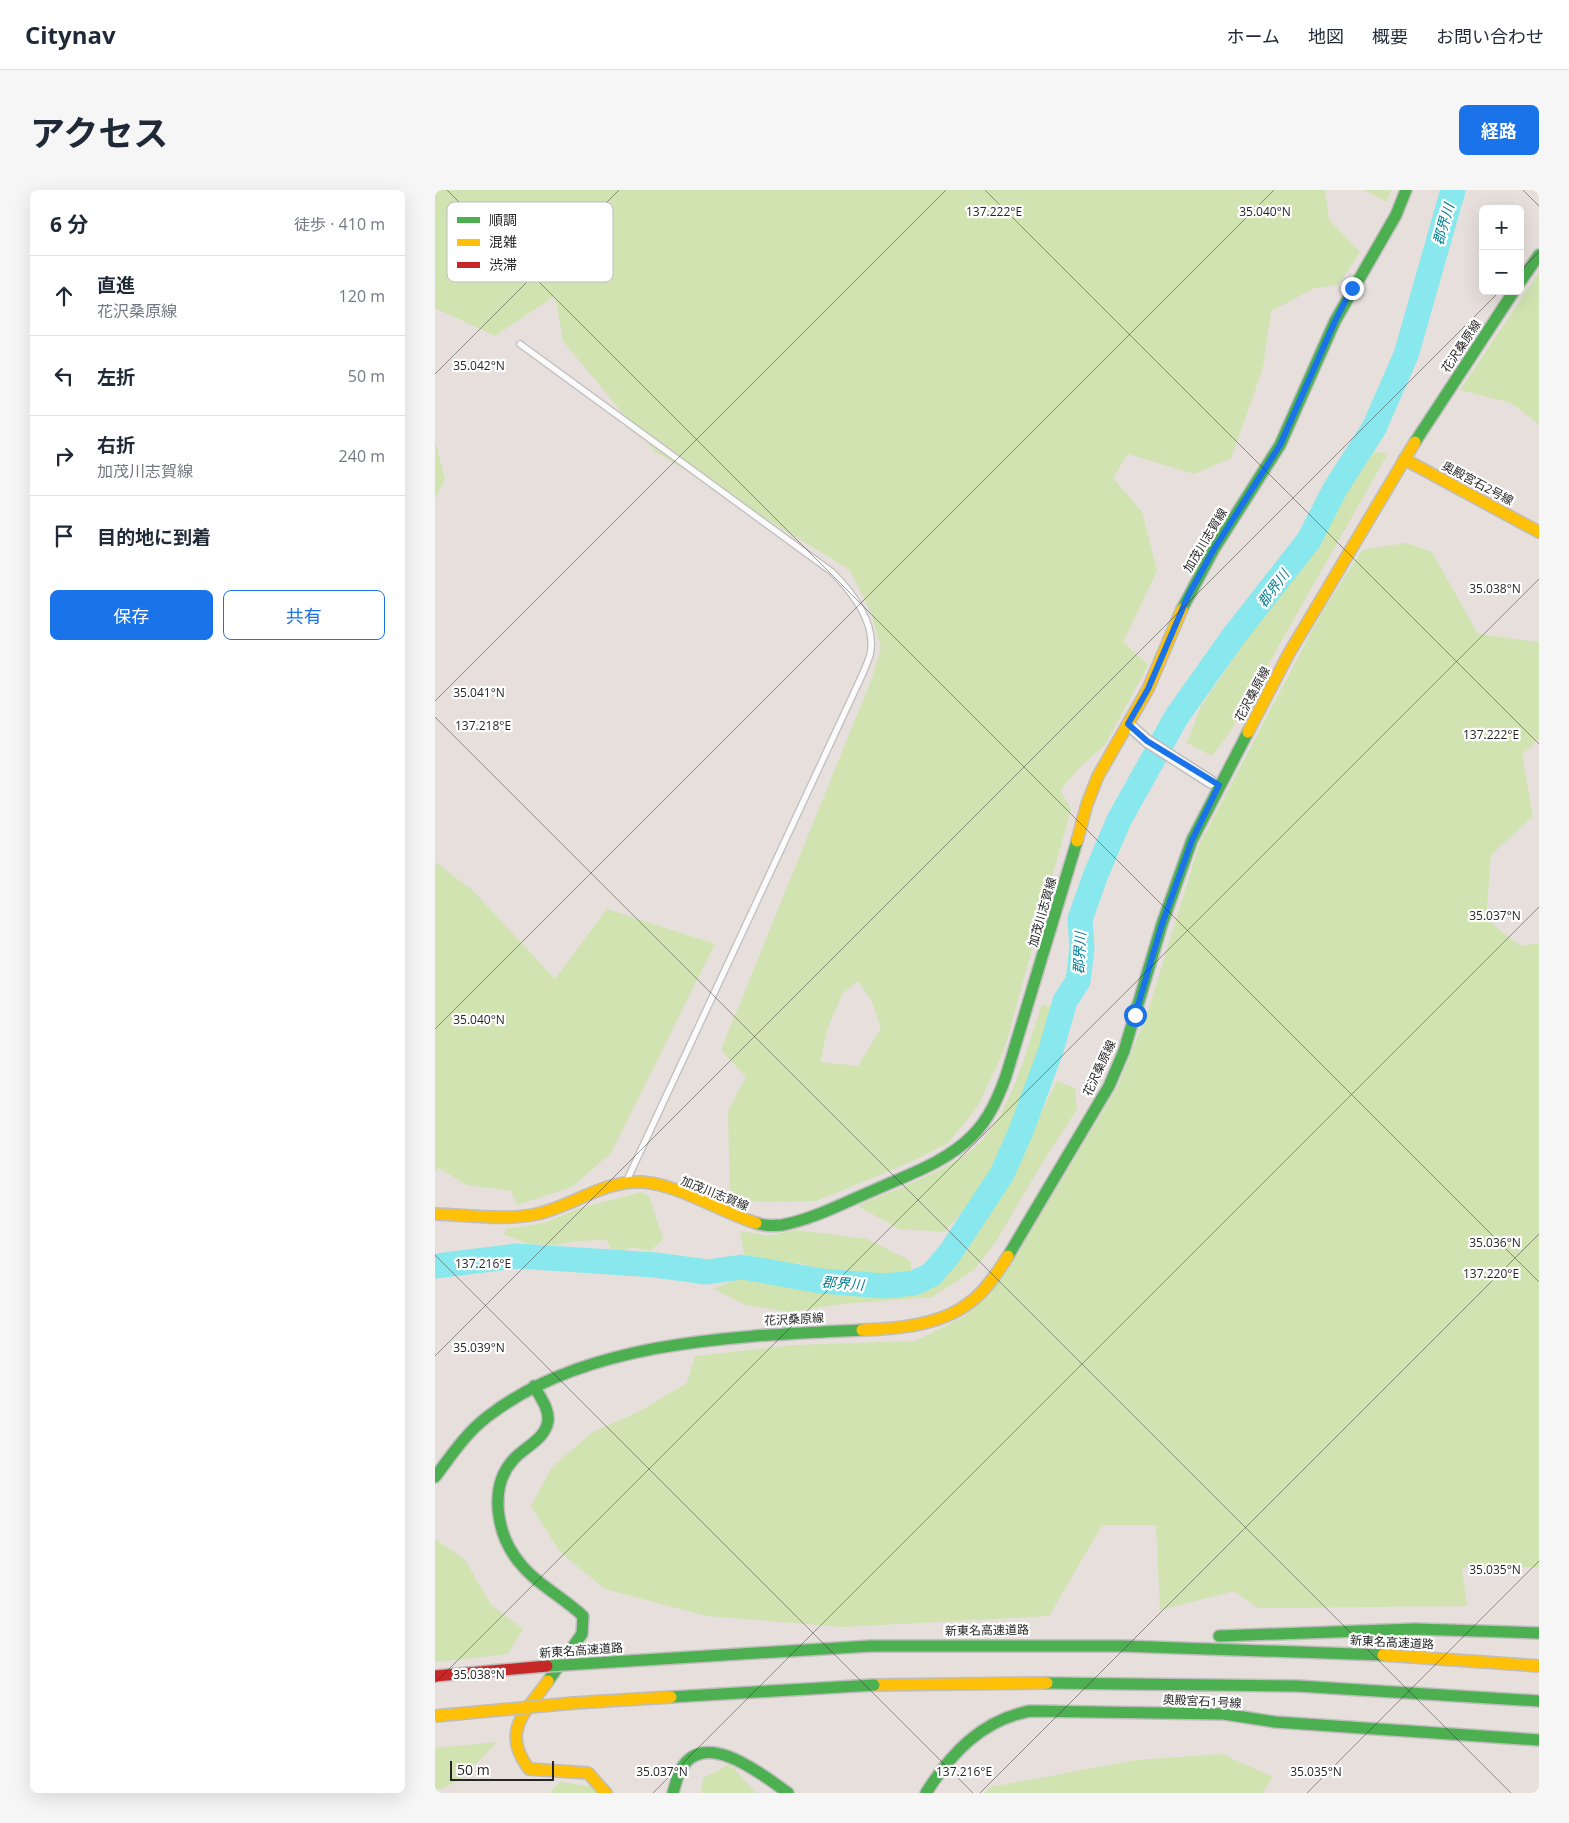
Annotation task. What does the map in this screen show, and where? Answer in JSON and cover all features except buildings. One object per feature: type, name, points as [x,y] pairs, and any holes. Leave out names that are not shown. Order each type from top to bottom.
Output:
[{"type":"main road","name":"加茂川志賀線","points":[[435,1214],[502,1217],[535,1215],[623,1183],[642,1182],[663,1186],[722,1213],[768,1226],[791,1223],[935,1164],[958,1149],[974,1135],[990,1113],[1002,1087],[1036,982],[1087,804],[1098,776],[1148,689],[1188,596],[1214,549],[1280,445],[1335,321],[1397,215],[1406,190]]},
{"type":"main road","points":[[1524,276],[1539,255]]},
{"type":"main road","name":"花沢桑原線","points":[[435,1477],[447,1458],[473,1429],[500,1405],[534,1386],[582,1366],[657,1349],[774,1332],[871,1329],[913,1325],[964,1308],[983,1289],[1003,1264],[1109,1086],[1125,1051],[1162,924],[1192,840],[1215,784],[1287,655],[1404,459],[1511,295]]},
{"type":"main road","name":"奥殿宮石2号線","points":[[1404,459],[1539,532]]},
{"type":"main road","points":[[534,1386],[547,1410],[547,1424],[541,1436],[511,1462],[503,1475],[499,1484],[498,1505],[509,1545],[520,1562],[583,1616],[582,1634],[517,1724],[513,1739],[519,1756],[529,1769],[588,1773],[606,1793]]},
{"type":"main road","points":[[1032,1643],[1415,1629],[1539,1633]]},
{"type":"main road","name":"新東名高速道路","points":[[435,1676],[523,1667],[871,1646],[1032,1643],[1315,1652],[1466,1659],[1539,1666]]},
{"type":"main road","points":[[435,1716],[574,1703],[874,1685],[1079,1683],[1297,1686],[1539,1701]]},
{"type":"main road","name":"奥殿宮石1号線","points":[[926,1793],[951,1761],[989,1726],[1001,1718],[1030,1711],[1224,1714],[1275,1722],[1539,1740]]},
{"type":"main road","points":[[673,1793],[686,1761],[704,1752],[720,1753],[746,1763],[788,1793]]},
{"type":"street","points":[[1128,724],[1147,741],[1215,784]]},
{"type":"lane","points":[[520,344],[832,572],[847,587],[858,604],[865,618],[869,636],[870,654],[858,684],[629,1176],[623,1183]]},
{"type":"green space","points":[[435,190],[1325,190],[1329,220],[1360,252],[1338,285],[1315,288],[1271,311],[1263,368],[1231,458],[1194,474],[1128,454],[1113,478],[1142,512],[1157,571],[1123,642],[1148,665],[1105,745],[1080,767],[1060,790],[1071,809],[1004,1050],[978,1106],[948,1143],[906,1164],[816,1201],[766,1202],[730,1199],[728,1111],[746,1077],[721,1050],[872,678],[881,648],[871,613],[850,570],[654,451],[563,341],[555,296],[495,336],[435,308]],"holes":[[[858,981],[871,999],[881,1028],[858,1066],[820,1062],[828,1027],[843,993]]]},
{"type":"green space","points":[[1364,190],[1391,190],[1387,202]]},
{"type":"green space","points":[[1539,272],[1539,424],[1511,403],[1460,390]]},
{"type":"green space","points":[[435,441],[445,479],[435,499]]},
{"type":"green space","points":[[1370,452],[1388,453],[1230,732],[1212,756],[1187,743],[1201,706],[1325,524],[1327,517]]},
{"type":"green space","points":[[1406,543],[1432,552],[1478,634],[1539,642],[1539,738],[1522,755],[1533,816],[1491,855],[1486,919],[1520,946],[1539,943],[1539,1567],[1462,1568],[1467,1606],[1258,1608],[1234,1591],[1160,1610],[1156,1525],[1102,1525],[1049,1616],[843,1627],[707,1616],[605,1589],[560,1552],[531,1506],[552,1467],[593,1432],[640,1411],[687,1383],[695,1356],[796,1345],[916,1341],[965,1316],[985,1297],[1012,1263],[1118,1086],[1149,1008],[1199,845],[1322,612],[1362,550]]},
{"type":"green space","points":[[435,862],[472,890],[555,979],[607,909],[715,944],[611,1153],[572,1187],[517,1205],[511,1191],[467,1185],[439,1168],[435,1172]]},
{"type":"green space","points":[[1042,1004],[1051,1007],[1046,1039],[992,1179],[944,1232],[899,1229],[858,1206],[940,1170],[965,1155],[981,1142],[1005,1107],[1022,1065]]},
{"type":"green space","points":[[1057,1081],[1075,1088],[1077,1109],[1044,1160],[995,1243],[974,1270],[932,1297],[842,1304],[789,1312],[746,1305],[714,1289],[739,1278],[858,1295],[906,1290],[927,1285],[945,1270],[1028,1147],[1041,1112]]},
{"type":"green space","points":[[642,1192],[649,1196],[663,1239],[650,1251],[632,1247],[615,1254],[606,1240],[575,1241],[555,1245],[529,1244],[504,1234],[506,1229],[545,1223],[577,1209]]},
{"type":"green space","points":[[796,1230],[867,1239],[911,1261],[911,1272],[839,1278],[801,1263],[782,1263],[744,1254],[740,1231],[769,1236]]},
{"type":"green space","points":[[435,1539],[465,1560],[491,1605],[523,1629],[508,1654],[435,1662]]},
{"type":"green space","points":[[497,1742],[459,1781],[435,1791],[435,1748]]},
{"type":"green space","points":[[1222,1754],[1273,1777],[1262,1793],[985,1793],[991,1787],[1136,1760]]},
{"type":"green space","points":[[730,1764],[756,1793],[701,1793],[703,1778]]},
{"type":"green space","points":[[560,1782],[603,1788],[606,1793],[550,1793]]},
{"type":"waterway","name":"郡界川","points":[[435,1266],[517,1256],[655,1265],[707,1272],[742,1267],[821,1281],[884,1286],[914,1283],[931,1275],[950,1253],[1002,1174],[1021,1131],[1051,1050],[1065,1001],[1078,981],[1082,948],[1080,919],[1096,874],[1119,820],[1177,716],[1233,637],[1309,540],[1335,489],[1374,428],[1406,355],[1453,190]]},
{"type":"traffic: fast","points":[[1182,609],[1214,549],[1280,445],[1335,321],[1396,215],[1406,190]]},
{"type":"traffic: fast","points":[[1524,276],[1539,255]]},
{"type":"traffic: fast","points":[[1415,442],[1511,295]]},
{"type":"traffic: fast","points":[[1008,1256],[1109,1086],[1124,1051],[1162,924],[1192,840],[1248,732]]},
{"type":"traffic: fast","points":[[756,1223],[782,1225],[828,1210],[938,1161],[950,1154],[978,1129],[992,1108],[1006,1076],[1077,841]]},
{"type":"traffic: fast","points":[[435,1477],[479,1423],[527,1391],[571,1371],[618,1357],[667,1346],[766,1335],[862,1330]]},
{"type":"traffic: fast","points":[[534,1386],[546,1407],[548,1416],[546,1428],[539,1438],[518,1455],[505,1471],[500,1484],[498,1511],[505,1539],[519,1562],[541,1584],[583,1616],[582,1634],[548,1681]]},
{"type":"traffic: fast","points":[[1219,1636],[1415,1629],[1539,1633]]},
{"type":"traffic: fast","points":[[871,1646],[1122,1646],[1383,1655]]},
{"type":"traffic: fast","points":[[547,1666],[871,1646]]},
{"type":"traffic: fast","points":[[1047,1683],[1297,1686],[1539,1701]]},
{"type":"traffic: fast","points":[[671,1697],[874,1685]]},
{"type":"traffic: fast","points":[[926,1793],[946,1765],[969,1740],[997,1722],[1013,1715],[1030,1711],[1224,1714],[1275,1722],[1539,1740]]},
{"type":"traffic: fast","points":[[673,1793],[680,1771],[690,1758],[703,1753],[718,1753],[733,1758],[749,1766],[788,1793]]},
{"type":"traffic: slow","points":[[1248,732],[1288,655],[1415,442]]},
{"type":"traffic: slow","points":[[1404,459],[1539,532]]},
{"type":"traffic: slow","points":[[1077,841],[1087,804],[1098,776],[1148,689],[1182,609]]},
{"type":"traffic: slow","points":[[435,1214],[499,1217],[525,1216],[550,1210],[615,1185],[628,1182],[642,1182],[656,1184],[684,1193],[756,1223]]},
{"type":"traffic: slow","points":[[862,1330],[904,1327],[932,1321],[958,1310],[986,1288],[1008,1256]]},
{"type":"traffic: slow","points":[[1383,1655],[1539,1666]]},
{"type":"traffic: slow","points":[[548,1681],[519,1722],[516,1733],[521,1756],[529,1769],[588,1773],[606,1793]]},
{"type":"traffic: slow","points":[[874,1685],[1047,1683]]},
{"type":"traffic: slow","points":[[435,1716],[574,1703],[671,1697]]},
{"type":"traffic: jam","points":[[435,1676],[547,1666]]},
{"type":"route","points":[[1135,1015],[1162,924],[1192,840],[1219,785],[1211,782],[1147,741],[1128,724],[1148,689],[1188,596],[1214,549],[1280,445],[1335,321],[1352,288]]}]
